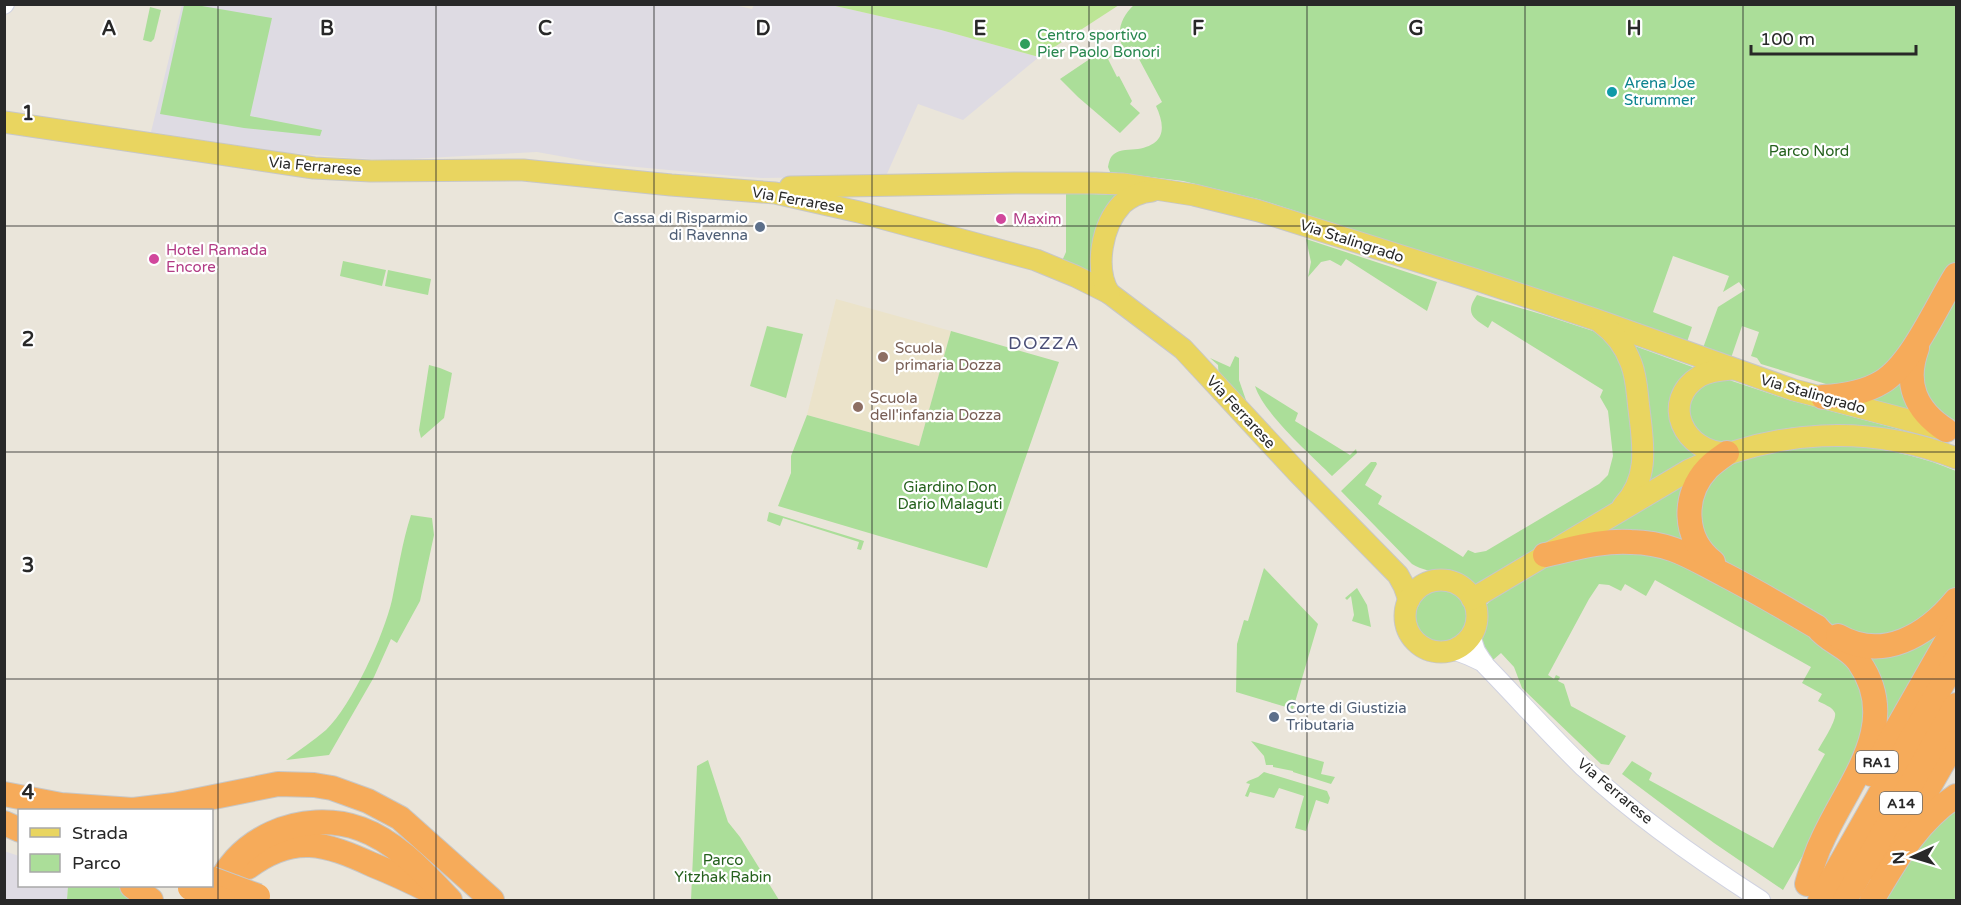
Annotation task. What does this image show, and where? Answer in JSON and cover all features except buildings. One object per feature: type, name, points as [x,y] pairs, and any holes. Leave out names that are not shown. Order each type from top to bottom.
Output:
[{"type":"highway","points":[[1823,398],[1856,393],[1881,383],[1898,369],[1919,339],[1956,275]]},
{"type":"highway","points":[[1919,339],[1911,368],[1913,392],[1927,414],[1951,433]]},
{"type":"highway","points":[[1727,453],[1711,465],[1699,480],[1691,501],[1689,523],[1701,551],[1734,578],[1817,627],[1847,649],[1858,659],[1872,687],[1875,712],[1874,729],[1863,762],[1821,842],[1804,897]]},
{"type":"highway","points":[[1545,555],[1601,543],[1647,543],[1683,552],[1728,577],[1734,578]]},
{"type":"highway","points":[[1817,627],[1860,645],[1895,643],[1917,635],[1931,626],[1956,600]]},
{"type":"highway","name":"RA1","points":[[1804,897],[1956,625]]},
{"type":"highway","name":"A14","points":[[1804,897],[1956,660]]},
{"type":"highway","name":"A14","points":[[1845,900],[1956,705]]},
{"type":"highway","points":[[1864,900],[1956,740]]},
{"type":"highway","points":[[141,809],[174,805],[278,784],[332,788],[368,801],[400,818],[492,900]]},
{"type":"highway","points":[[4,794],[51,804],[105,809]]},
{"type":"highway","points":[[1872,900],[1898,857],[1919,829],[1956,796]]},
{"type":"highway","points":[[4,800],[30,809]]},
{"type":"highway","points":[[212,900],[221,880],[235,860],[258,840],[285,828],[326,822],[363,830],[399,852],[419,869],[441,896]]},
{"type":"highway","points":[[201,887],[225,900],[238,878],[257,860],[280,849],[308,844],[330,847],[441,896]]},
{"type":"highway","points":[[135,887],[151,900]]},
{"type":"highway","points":[[210,887],[263,898]]},
{"type":"main road","name":"Via Ferrarese","points":[[6,123],[314,168],[382,171],[523,170],[776,193],[812,200],[1036,260],[1109,293],[1183,349],[1298,473],[1398,575],[1409,600]]},
{"type":"main road","name":"Via Stalingrado","points":[[724,189],[1096,183],[1123,184],[1171,191],[1259,211],[1594,319],[1794,390],[1951,433]]},
{"type":"main road","points":[[1109,293],[1103,274],[1102,251],[1106,234],[1117,210],[1129,198],[1143,192],[1171,191]]},
{"type":"main road","points":[[1594,319],[1616,337],[1631,363],[1642,441],[1644,459],[1640,477],[1630,498],[1616,512]]},
{"type":"main road","points":[[1727,453],[1710,450],[1694,441],[1682,425],[1679,407],[1685,391],[1698,378],[1709,373],[1732,369]]},
{"type":"main road","name":"Via Stalingrado","points":[[1472,599],[1689,470],[1749,446],[1790,438],[1829,434],[1848,435],[1885,438],[1914,444],[1956,458]]},
{"type":"main road","points":[[1443,580],[1462,587],[1472,599],[1477,616],[1471,636],[1453,650],[1432,651],[1419,645],[1407,628],[1405,614],[1409,600],[1412,594],[1423,585],[1443,580]]},
{"type":"main road","name":"Via Ferrarese","points":[[1471,636],[1476,651],[1484,663],[1555,739],[1618,796],[1714,870],[1761,900]]},
{"type":"main road","name":"Via Ferrarese","points":[[1453,650],[1484,663]]},
{"type":"shaded area","points":[[730,4],[752,9],[754,5],[831,5],[941,30],[1039,57],[963,120],[918,104],[886,176],[762,178],[604,164],[537,152],[391,160],[352,158],[291,153],[151,132],[182,5]]},
{"type":"shaded area","points":[[836,299],[951,331],[919,446],[807,415]]},
{"type":"shaded area","points":[[4,851],[18,856],[18,887],[68,887],[67,900],[5,900]]},
{"type":"green space","points":[[184,5],[272,18],[250,116],[322,130],[320,136],[244,128],[160,114]]},
{"type":"green space","name":"Centro sportivo Pier Paolo Bonori","points":[[831,5],[1119,5],[1039,57],[941,30]]},
{"type":"green space","name":"Parco Nord","points":[[1134,5],[1956,5],[1956,263],[1904,354],[1882,373],[1840,386],[1826,384],[1761,364],[1757,358],[1751,356],[1759,332],[1742,326],[1731,358],[1703,348],[1718,307],[1745,290],[1739,282],[1723,292],[1729,276],[1673,256],[1653,312],[1692,327],[1687,342],[1548,292],[1258,199],[1183,181],[1110,172],[1108,165],[1116,152],[1147,147],[1158,139],[1162,128],[1156,106],[1162,102],[1132,46],[1124,50],[1121,44],[1120,31],[1123,20]]},
{"type":"green space","points":[[150,7],[161,10],[154,39],[151,42],[143,40]]},
{"type":"green space","points":[[1106,48],[1111,57],[1108,59],[1132,101],[1130,104],[1140,113],[1120,133],[1060,79]]},
{"type":"green space","points":[[1066,193],[1116,195],[1092,273],[1062,261],[1066,252]]},
{"type":"green space","points":[[1306,239],[1437,282],[1427,311],[1346,259],[1341,266],[1330,260],[1321,262],[1308,277],[1311,262]]},
{"type":"green space","points":[[343,261],[386,270],[382,286],[340,276]]},
{"type":"green space","points":[[388,270],[431,279],[428,295],[385,286]]},
{"type":"green space","points":[[1956,286],[1956,421],[1921,396],[1928,337]]},
{"type":"green space","points":[[1477,295],[1596,332],[1606,338],[1623,360],[1635,459],[1634,474],[1614,502],[1472,588],[1459,578],[1419,568],[1412,564],[1341,491],[1371,462],[1376,462],[1365,485],[1382,496],[1378,504],[1463,557],[1468,550],[1475,553],[1486,551],[1599,484],[1608,475],[1613,456],[1608,411],[1600,397],[1603,390],[1492,321],[1488,328],[1474,318],[1471,306]]},
{"type":"green space","points":[[767,326],[803,334],[786,398],[750,386]]},
{"type":"green space","name":"Giardino Don Dario Malaguti","points":[[951,331],[1059,362],[987,568],[778,506],[791,473],[791,456],[807,415],[919,446]]},
{"type":"green space","points":[[1632,345],[1698,369],[1681,384],[1699,453],[1647,482]]},
{"type":"green space","points":[[1235,356],[1239,358],[1239,380],[1247,403],[1219,380],[1218,365],[1210,358],[1230,367]]},
{"type":"green space","points":[[429,365],[452,373],[444,418],[421,438],[419,430]]},
{"type":"green space","points":[[1905,369],[1917,412],[1862,399]]},
{"type":"green space","points":[[1729,380],[1789,400],[1921,435],[1956,447],[1893,430],[1864,426],[1823,425],[1789,428],[1719,444],[1696,434],[1686,407],[1703,382]]},
{"type":"green space","points":[[1255,386],[1298,413],[1295,421],[1350,455],[1356,449],[1357,453],[1332,476],[1278,421],[1260,397]]},
{"type":"green space","points":[[1862,446],[1910,455],[1956,471],[1956,592],[1906,634],[1846,635],[1714,559],[1695,510],[1721,466],[1791,447]]},
{"type":"green space","points":[[1690,480],[1693,551],[1599,535]]},
{"type":"green space","points":[[769,512],[864,541],[861,550],[857,549],[859,542],[783,518],[780,526],[767,521]]},
{"type":"green space","points":[[411,515],[432,518],[434,535],[420,601],[397,643],[391,639],[374,677],[329,755],[286,760],[326,730],[336,719],[366,669],[388,615]]},
{"type":"green space","points":[[1648,548],[1825,639],[1863,681],[1863,732],[1839,792],[1783,890],[1714,843],[1622,774],[1632,761],[1652,773],[1649,780],[1773,848],[1825,754],[1818,750],[1834,721],[1835,713],[1832,709],[1818,701],[1822,694],[1802,683],[1811,667],[1655,580],[1646,596],[1625,584],[1621,591],[1609,585],[1599,584],[1548,675],[1554,679],[1556,675],[1560,677],[1558,681],[1564,684],[1571,706],[1626,736],[1609,765],[1601,764],[1522,688],[1514,667],[1501,653],[1493,660],[1481,641],[1480,633],[1486,605],[1496,596],[1542,569],[1566,557]]},
{"type":"green space","points":[[1264,568],[1318,624],[1293,709],[1236,692],[1237,644],[1244,620],[1248,621]]},
{"type":"green space","points":[[1357,588],[1367,605],[1371,627],[1352,621],[1354,615],[1351,596],[1347,600],[1345,598]]},
{"type":"green space","points":[[1435,589],[1445,589],[1455,593],[1463,601],[1467,616],[1463,631],[1455,639],[1445,643],[1435,643],[1425,639],[1417,631],[1413,621],[1413,611],[1417,601],[1425,593]]},
{"type":"green space","points":[[1941,627],[1881,732],[1860,652]]},
{"type":"green space","points":[[1251,741],[1324,762],[1321,774],[1335,777],[1331,784],[1273,767],[1273,765],[1266,765],[1264,756]]},
{"type":"green space","name":"Parco Yitzhak Rabin","points":[[708,760],[728,822],[740,837],[779,900],[691,900],[697,766]]},
{"type":"green space","points":[[1264,772],[1327,791],[1330,798],[1328,804],[1316,800],[1306,831],[1295,828],[1304,796],[1279,788],[1274,798],[1250,792],[1248,797],[1245,796],[1250,784],[1246,783]]},
{"type":"green space","points":[[1956,803],[1956,900],[1881,900],[1899,864]]},
{"type":"green space","points":[[68,887],[122,887],[142,900],[67,900]]},
{"type":"place","name":"Centro sportivo Pier Paolo Bonori","points":[[1025,44]]},
{"type":"place","name":"Arena Joe Strummer","points":[[1612,92]]},
{"type":"place","name":"Maxim","points":[[1001,219]]},
{"type":"place","name":"Cassa di Risparmio di Ravenna","points":[[760,227]]},
{"type":"place","name":"Hotel Ramada Encore","points":[[154,259]]},
{"type":"place","name":"Scuola primaria Dozza","points":[[883,357]]},
{"type":"place","name":"Scuola dell'infanzia Dozza","points":[[858,407]]},
{"type":"place","name":"Corte di Giustizia Tributaria","points":[[1274,717]]},
{"type":"district","name":"DOZZA","points":[[1044,343]]}]
